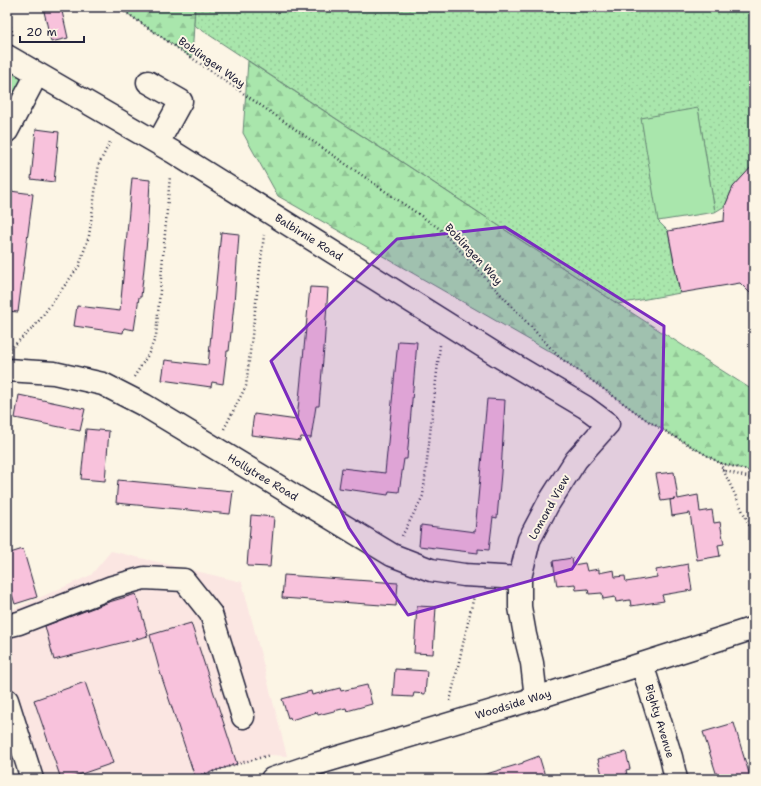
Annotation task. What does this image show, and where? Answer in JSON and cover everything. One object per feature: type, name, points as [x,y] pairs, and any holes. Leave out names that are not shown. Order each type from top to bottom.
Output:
[{"type":"street","name":"Balbirnie Road","points":[[7,56],[166,148],[497,355],[585,408],[608,424]]},
{"type":"street","points":[[7,131],[37,74]]},
{"type":"street","points":[[148,82],[181,101],[166,148]]},
{"type":"street","name":"Hollytree Road","points":[[7,370],[54,373],[103,384],[144,405],[392,555],[431,570],[464,575],[520,578]]},
{"type":"street","name":"Lomond View","points":[[536,698],[532,663],[520,607],[520,578],[529,540],[548,504],[576,460],[608,424]]},
{"type":"street","points":[[7,626],[19,624],[112,587],[144,578],[184,580],[211,614],[243,717]]},
{"type":"street","name":"Woodside Way","points":[[272,779],[316,764],[536,698],[754,628]]},
{"type":"street","name":"Bighty Avenue","points":[[642,664],[671,757],[676,779]]},
{"type":"street","points":[[7,700],[32,779]]},
{"type":"path","name":"Boblingen Way","points":[[118,7],[440,229],[559,357],[648,421],[720,463],[754,472]]},
{"type":"path","points":[[7,352],[35,326],[79,266],[89,236],[99,164],[121,122]]},
{"type":"path","points":[[124,395],[148,355],[156,336],[166,148]]},
{"type":"path","points":[[214,447],[246,386],[267,211]]},
{"type":"path","points":[[392,555],[423,496],[443,321]]},
{"type":"path","points":[[720,463],[754,535]]},
{"type":"path","points":[[722,470],[754,479]]},
{"type":"path","points":[[449,705],[479,576]]},
{"type":"highlighted area","points":[[505,227],[664,326],[662,430],[572,569],[408,615],[349,528],[271,361],[397,239]]},
{"type":"shaded area","points":[[111,551],[242,582],[287,756],[270,755],[190,779],[32,779],[7,699],[7,612],[91,575]]},
{"type":"green space","points":[[118,7],[195,7],[192,58]]},
{"type":"green space","points":[[195,7],[754,7],[754,169],[746,173],[733,187],[725,206],[715,212],[698,109],[658,221],[668,231],[680,293],[618,304],[194,25]]},
{"type":"green space","points":[[7,56],[37,74],[7,131]]},
{"type":"green space","points":[[248,61],[618,304],[754,391],[754,472],[720,463],[648,421],[559,357],[278,196],[243,133]]},
{"type":"green space","points":[[698,108],[715,212],[658,221],[641,118]]},
{"type":"building","points":[[43,7],[61,7],[68,38],[51,42]]},
{"type":"building","points":[[36,129],[59,132],[54,182],[31,179]]},
{"type":"building","points":[[754,164],[754,297],[740,283],[680,293],[668,231],[724,221],[725,206],[733,187]]},
{"type":"building","points":[[132,178],[150,180],[147,239],[141,297],[139,297],[134,330],[124,328],[123,333],[74,326],[77,306],[120,311]]},
{"type":"building","points":[[10,191],[33,194],[18,312],[7,311],[7,213]]},
{"type":"building","points":[[221,232],[239,234],[229,351],[227,351],[223,384],[212,382],[211,387],[162,380],[165,360],[208,365]]},
{"type":"building","points":[[310,287],[328,288],[319,406],[316,406],[311,438],[301,437],[300,441],[251,435],[254,414],[297,420]]},
{"type":"building","points":[[398,341],[417,342],[407,459],[404,459],[399,492],[389,491],[388,495],[339,488],[342,468],[385,473]]},
{"type":"building","points":[[19,395],[85,409],[80,431],[15,418]]},
{"type":"building","points":[[487,399],[505,400],[497,518],[493,517],[489,550],[478,549],[478,553],[419,546],[421,525],[475,532]]},
{"type":"building","points":[[86,429],[109,431],[105,481],[81,479]]},
{"type":"building","points":[[674,472],[678,499],[698,495],[700,512],[712,510],[714,523],[720,522],[724,544],[718,545],[720,556],[697,560],[690,513],[672,516],[670,500],[675,499],[661,501],[656,474]]},
{"type":"building","points":[[118,480],[233,491],[230,514],[116,503]]},
{"type":"building","points":[[251,515],[274,517],[270,567],[247,566]]},
{"type":"building","points":[[23,549],[37,597],[15,604],[7,578],[7,554]]},
{"type":"building","points":[[572,558],[573,565],[585,563],[587,571],[599,569],[599,573],[614,570],[615,577],[625,576],[626,582],[657,577],[656,570],[688,564],[692,590],[662,595],[664,601],[631,606],[630,600],[616,602],[615,597],[603,599],[602,593],[589,594],[588,589],[576,590],[575,584],[557,586],[553,561]]},
{"type":"building","points":[[284,575],[398,583],[396,606],[282,598]]},
{"type":"building","points":[[136,594],[148,636],[54,660],[45,626],[109,602]]},
{"type":"building","points":[[417,606],[436,607],[433,654],[414,653]]},
{"type":"building","points":[[191,623],[237,764],[195,777],[160,672],[150,635]]},
{"type":"building","points":[[395,669],[427,671],[425,694],[414,693],[413,697],[393,696]]},
{"type":"building","points":[[85,682],[113,763],[67,779],[61,779],[34,700]]},
{"type":"building","points":[[367,685],[372,704],[347,711],[346,708],[318,715],[317,712],[291,720],[290,717],[288,718],[282,699],[311,691],[312,695],[340,688],[341,691]]},
{"type":"building","points":[[734,723],[751,779],[718,779],[703,732]]},
{"type":"building","points":[[626,752],[630,769],[626,770],[628,779],[603,779],[598,759]]},
{"type":"building","points":[[539,756],[546,779],[484,779],[483,775],[523,763]]}]
